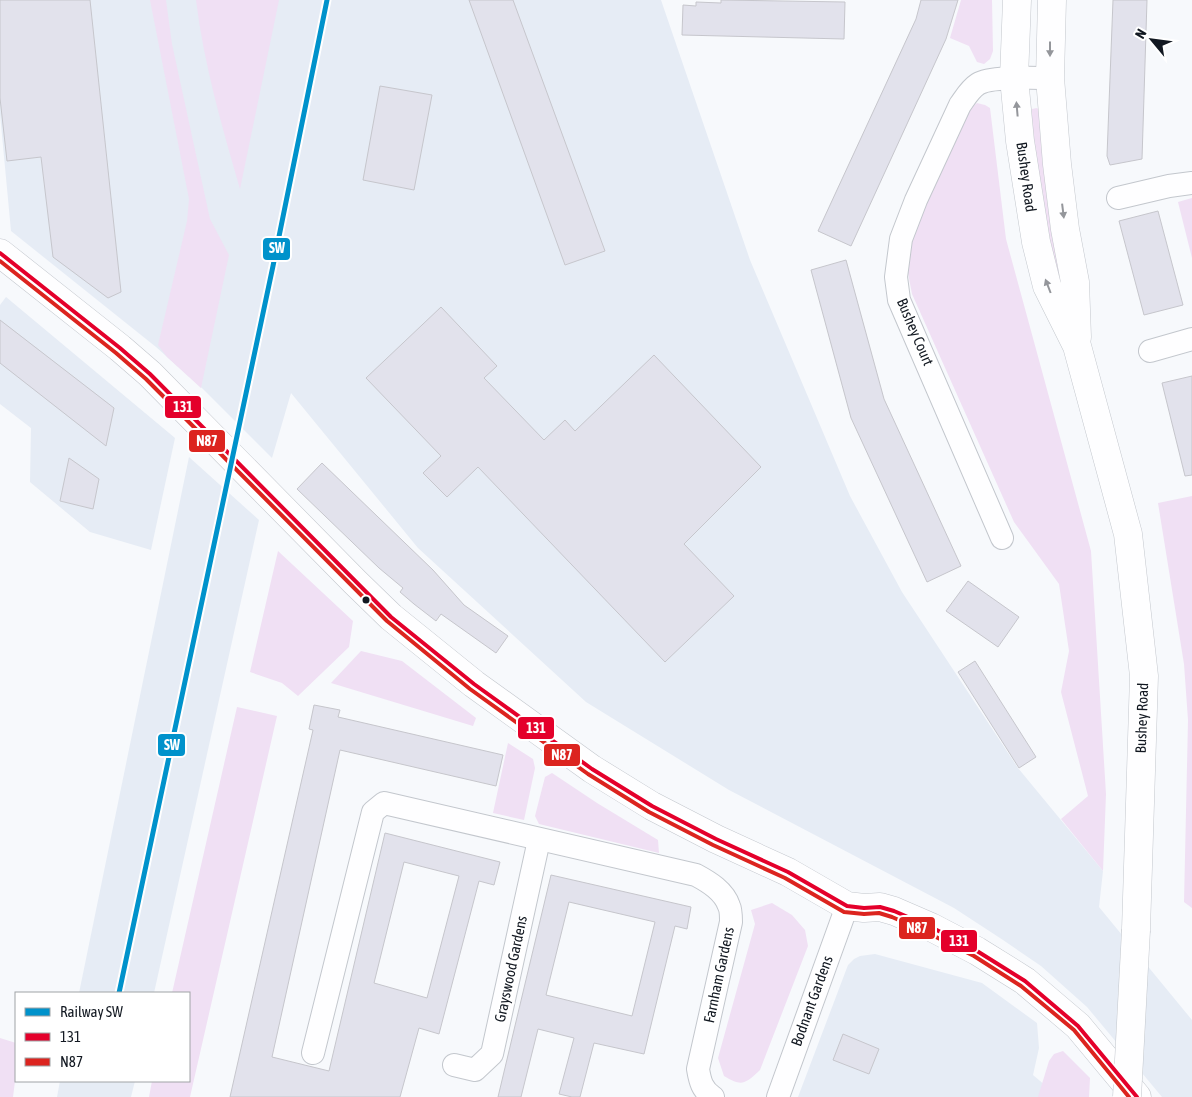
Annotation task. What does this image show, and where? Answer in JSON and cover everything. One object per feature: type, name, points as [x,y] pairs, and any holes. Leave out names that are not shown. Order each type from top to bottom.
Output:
[{"type":"main road","name":"Bushey Road","points":[[1017,0],[1014,78],[1020,141],[1036,242],[1047,286],[1077,346],[1128,534],[1137,604],[1144,676],[1136,930],[1127,1097]]},
{"type":"main road","name":"Bushey Road","points":[[1052,0],[1050,78],[1057,164],[1065,229],[1075,282],[1077,346]]},
{"type":"main road","points":[[2,260],[120,348],[150,374],[391,617],[469,680],[592,769],[652,806],[716,839],[788,872],[847,906],[880,907],[894,911],[954,939],[1025,981],[1078,1026],[1137,1097]]},
{"type":"street","name":"Bushey Court","points":[[1002,538],[899,300],[896,277],[901,239],[916,200],[960,105],[968,93],[980,83],[997,79],[1050,78]]},
{"type":"street","points":[[1118,198],[1192,183]]},
{"type":"street","points":[[1150,351],[1192,339]]},
{"type":"street","name":"Farnham Gardens","points":[[313,1053],[373,812],[384,803],[696,876],[708,881],[721,892],[729,905],[731,922],[698,1070],[700,1082],[707,1093],[713,1097]]},
{"type":"street","name":"Grayswood Gardens","points":[[454,1065],[475,1070],[492,1054],[539,840]]},
{"type":"street","name":"Bodnant Gardens","points":[[778,1097],[847,906]]},
{"type":"shaded area","points":[[0,0],[661,0],[750,260],[850,496],[902,592],[1018,768],[1103,871],[1099,907],[1192,1020],[1192,1097],[1162,1097],[1087,1007],[1041,966],[954,908],[729,790],[586,702],[418,548],[291,393],[272,458],[203,389],[156,347],[11,231],[0,114]]},
{"type":"shaded area","points":[[150,0],[166,0],[172,44],[210,219],[229,255],[201,388],[167,357],[158,345],[187,221],[189,199]]},
{"type":"shaded area","points":[[196,0],[279,0],[240,189],[209,72]]},
{"type":"shaded area","points":[[961,0],[992,0],[993,51],[990,59],[984,64],[977,62],[969,46],[950,38]]},
{"type":"shaded area","points":[[977,103],[990,108],[1006,239],[1091,551],[1106,794],[1103,871],[1061,819],[1088,796],[1061,692],[1069,651],[1059,584],[1014,522],[912,294],[906,263],[911,230],[967,111]]},
{"type":"shaded area","points":[[1037,108],[1041,112],[1049,202],[1061,284],[1059,284],[1050,241],[1036,156],[1031,113],[1032,109]]},
{"type":"shaded area","points":[[1192,198],[1192,258],[1178,202]]},
{"type":"shaded area","points":[[6,297],[175,438],[151,550],[90,532],[30,482],[31,428],[0,404],[0,305]]},
{"type":"shaded area","points":[[189,457],[259,520],[154,992],[79,992]]},
{"type":"shaded area","points":[[1192,496],[1192,908],[1184,902],[1188,720],[1184,664],[1158,503]]},
{"type":"shaded area","points":[[278,551],[353,621],[349,647],[298,696],[282,683],[250,672]]},
{"type":"shaded area","points":[[361,651],[402,661],[476,718],[473,726],[331,683]]},
{"type":"shaded area","points":[[237,707],[277,716],[190,1097],[149,1097],[152,1082],[190,1082],[190,992],[172,992]]},
{"type":"shaded area","points":[[508,743],[533,759],[535,768],[524,820],[493,813]]},
{"type":"shaded area","points":[[552,773],[658,840],[659,853],[539,824],[535,816],[545,777]]},
{"type":"shaded area","points":[[772,903],[792,915],[805,930],[808,946],[760,1070],[747,1081],[739,1083],[724,1076],[718,1058],[755,924],[751,910]]},
{"type":"shaded area","points":[[875,954],[982,983],[1037,1023],[1039,1048],[1033,1075],[1046,1086],[1043,1097],[798,1097],[848,965],[860,956]]},
{"type":"shaded area","points":[[0,1038],[15,1043],[15,1081],[13,1097],[0,1097]]},
{"type":"shaded area","points":[[1063,1051],[1090,1078],[1089,1097],[1038,1097],[1049,1061],[1054,1054]]},
{"type":"shaded area","points":[[60,1082],[135,1082],[131,1097],[57,1097]]},
{"type":"building","points":[[0,0],[90,0],[121,292],[108,298],[53,257],[41,157],[7,161],[0,98]]},
{"type":"building","points":[[469,0],[513,0],[605,251],[565,265]]},
{"type":"building","points":[[721,0],[845,2],[844,39],[682,35],[683,5],[696,6],[696,2],[721,3]]},
{"type":"building","points":[[921,0],[958,0],[946,39],[851,246],[818,231],[916,19]]},
{"type":"building","points":[[1113,0],[1147,0],[1142,159],[1110,165],[1107,156]]},
{"type":"building","points":[[380,86],[432,95],[414,190],[363,180]]},
{"type":"building","points":[[1158,211],[1183,305],[1144,315],[1119,221]]},
{"type":"building","points":[[846,260],[884,399],[961,566],[927,582],[851,418],[811,270]]},
{"type":"building","points":[[441,307],[497,366],[484,378],[544,440],[565,420],[575,431],[654,355],[761,467],[684,544],[734,596],[665,662],[478,467],[447,497],[423,473],[441,456],[366,378]]},
{"type":"building","points":[[0,320],[114,408],[106,446],[0,363]]},
{"type":"building","points":[[1192,376],[1192,475],[1185,476],[1162,383]]},
{"type":"building","points":[[69,458],[99,479],[93,509],[60,501]]},
{"type":"building","points":[[322,463],[433,570],[464,605],[508,636],[496,653],[441,614],[436,621],[414,604],[400,592],[403,588],[379,568],[297,489]]},
{"type":"building","points":[[968,581],[1019,617],[998,647],[946,611]]},
{"type":"building","points":[[975,661],[1036,757],[1019,768],[958,672]]},
{"type":"building","points":[[314,705],[340,710],[338,717],[503,755],[496,786],[340,750],[272,1057],[329,1071],[385,833],[500,862],[494,885],[479,881],[439,1034],[419,1028],[400,1097],[230,1097],[313,730],[309,729]],"holes":[[[404,862],[459,876],[427,998],[374,983]]]},
{"type":"building","points":[[551,875],[691,907],[687,929],[675,926],[644,1054],[594,1043],[580,1097],[559,1094],[574,1038],[538,1029],[521,1097],[498,1097]],"holes":[[[569,902],[655,922],[632,1016],[546,995]]]},
{"type":"building","points":[[843,1034],[879,1049],[869,1074],[833,1060]]},
{"type":"rail line","name":"SW","points":[[119,992],[273,266],[327,0]]},
{"type":"transit line","name":"131","points":[[0,253],[150,374],[391,617],[474,684],[592,769],[652,806],[716,839],[788,872],[847,906],[880,907],[894,911],[931,927],[977,951],[1025,981],[1078,1026],[1137,1097]]},
{"type":"transit line","name":"N87","points":[[0,261],[146,379],[387,621],[470,689],[588,774],[649,812],[713,845],[785,878],[844,912],[879,913],[892,917],[974,956],[1021,986],[1074,1030],[1129,1097]]}]
